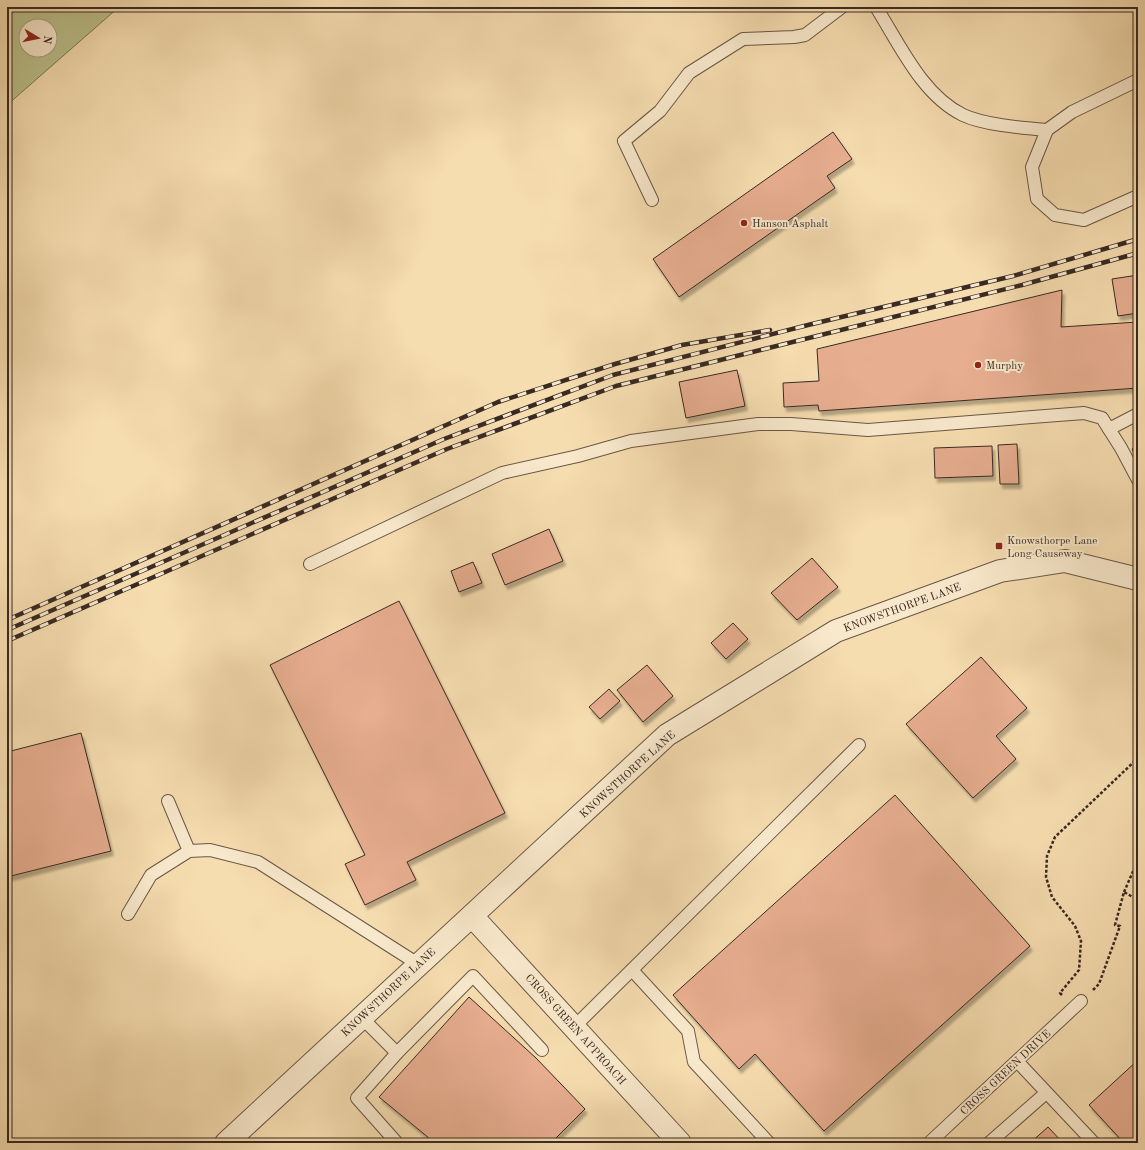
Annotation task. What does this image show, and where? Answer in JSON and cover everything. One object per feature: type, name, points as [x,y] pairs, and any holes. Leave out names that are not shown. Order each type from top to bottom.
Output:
[{"type":"street","name":"KNOWSTHORPE LANE","points":[[226,1143],[418,964],[668,735],[836,632],[1000,571],[1065,561],[1138,579]]},
{"type":"street","name":"CROSS GREEN APPROACH","points":[[472,916],[680,1143]]},
{"type":"lane","points":[[652,200],[624,141],[660,111],[689,73],[743,39],[794,37],[805,35],[842,7]]},
{"type":"lane","points":[[876,7],[920,77],[944,104],[965,116],[1006,126],[1047,130]]},
{"type":"lane","points":[[1138,80],[1072,112],[1047,130],[1032,167],[1037,199],[1055,214],[1084,220],[1138,196]]},
{"type":"lane","points":[[310,564],[502,473],[578,456],[631,441],[758,424],[791,424],[868,430],[1084,413],[1102,418],[1138,480]]},
{"type":"lane","points":[[1109,429],[1138,414]]},
{"type":"lane","points":[[574,1027],[858,745]]},
{"type":"lane","points":[[168,801],[189,851]]},
{"type":"lane","points":[[128,914],[151,875],[189,851],[210,850],[258,862],[418,964]]},
{"type":"lane","points":[[632,970],[688,1030],[694,1062],[769,1143]]},
{"type":"lane","points":[[397,1143],[357,1098],[397,1053],[473,976],[542,1050]]},
{"type":"lane","name":"CROSS GREEN DRIVE","points":[[929,1143],[1077,1005]]},
{"type":"lane","points":[[361,1017],[397,1053]]},
{"type":"lane","points":[[1017,1061],[1094,1143]]},
{"type":"lane","points":[[990,1143],[1046,1093]]},
{"type":"path","points":[[1138,758],[1055,837],[1047,856],[1046,877],[1052,898],[1075,926],[1081,941],[1079,970],[1060,993],[1077,1005],[1099,984],[1120,926],[1115,924],[1124,892],[1138,860]]},
{"type":"path","points":[[1124,892],[1138,900]]},
{"type":"green space","points":[[7,7],[119,7],[7,105]]},
{"type":"building","name":"Hanson Asphalt","points":[[833,132],[852,159],[827,176],[835,188],[679,297],[653,259]]},
{"type":"building","points":[[1138,275],[1138,313],[1118,316],[1112,279]]},
{"type":"building","name":"Murphy","points":[[1062,290],[1061,327],[1138,322],[1138,388],[819,411],[818,405],[784,407],[783,383],[819,381],[817,349]]},
{"type":"building","points":[[737,370],[745,406],[686,418],[679,382]]},
{"type":"building","points":[[1017,444],[1019,484],[1000,484],[998,445]]},
{"type":"building","points":[[1138,445],[1138,461],[1132,449]]},
{"type":"building","points":[[992,446],[993,476],[935,478],[934,448]]},
{"type":"building","points":[[549,529],[563,561],[505,585],[492,554]]},
{"type":"building","points":[[812,558],[838,587],[797,620],[771,593]]},
{"type":"building","points":[[473,562],[482,583],[459,592],[451,571]]},
{"type":"building","points":[[399,601],[505,813],[407,862],[416,880],[365,905],[345,864],[365,855],[270,665]]},
{"type":"building","points":[[733,623],[748,639],[726,659],[711,643]]},
{"type":"building","points":[[981,657],[1027,708],[996,736],[1016,759],[973,798],[906,724]]},
{"type":"building","points":[[647,665],[673,696],[643,722],[617,690]]},
{"type":"building","points":[[609,689],[620,701],[600,719],[589,707]]},
{"type":"building","points":[[81,733],[111,851],[7,877],[7,752]]},
{"type":"building","points":[[895,795],[1030,946],[824,1131],[755,1054],[739,1069],[673,995]]},
{"type":"building","points":[[469,997],[536,1058],[585,1109],[551,1143],[435,1143],[379,1097]]},
{"type":"building","points":[[1138,1060],[1138,1143],[1124,1143],[1089,1105]]},
{"type":"building","points":[[1048,1127],[1063,1143],[1030,1143]]},
{"type":"railway","points":[[7,630],[444,439],[613,375],[808,325],[1013,276],[1138,239]]},
{"type":"railway","points":[[7,641],[447,449],[616,386],[1022,285],[1138,253]]},
{"type":"railway","points":[[7,620],[498,402],[615,364],[682,345],[770,330]]},
{"type":"place","name":"Hanson Asphalt","points":[[744,223]]},
{"type":"place","name":"Murphy","points":[[978,365]]},
{"type":"place","name":"Knowsthorpe Lane Long Causeway","points":[[999,546]]}]
